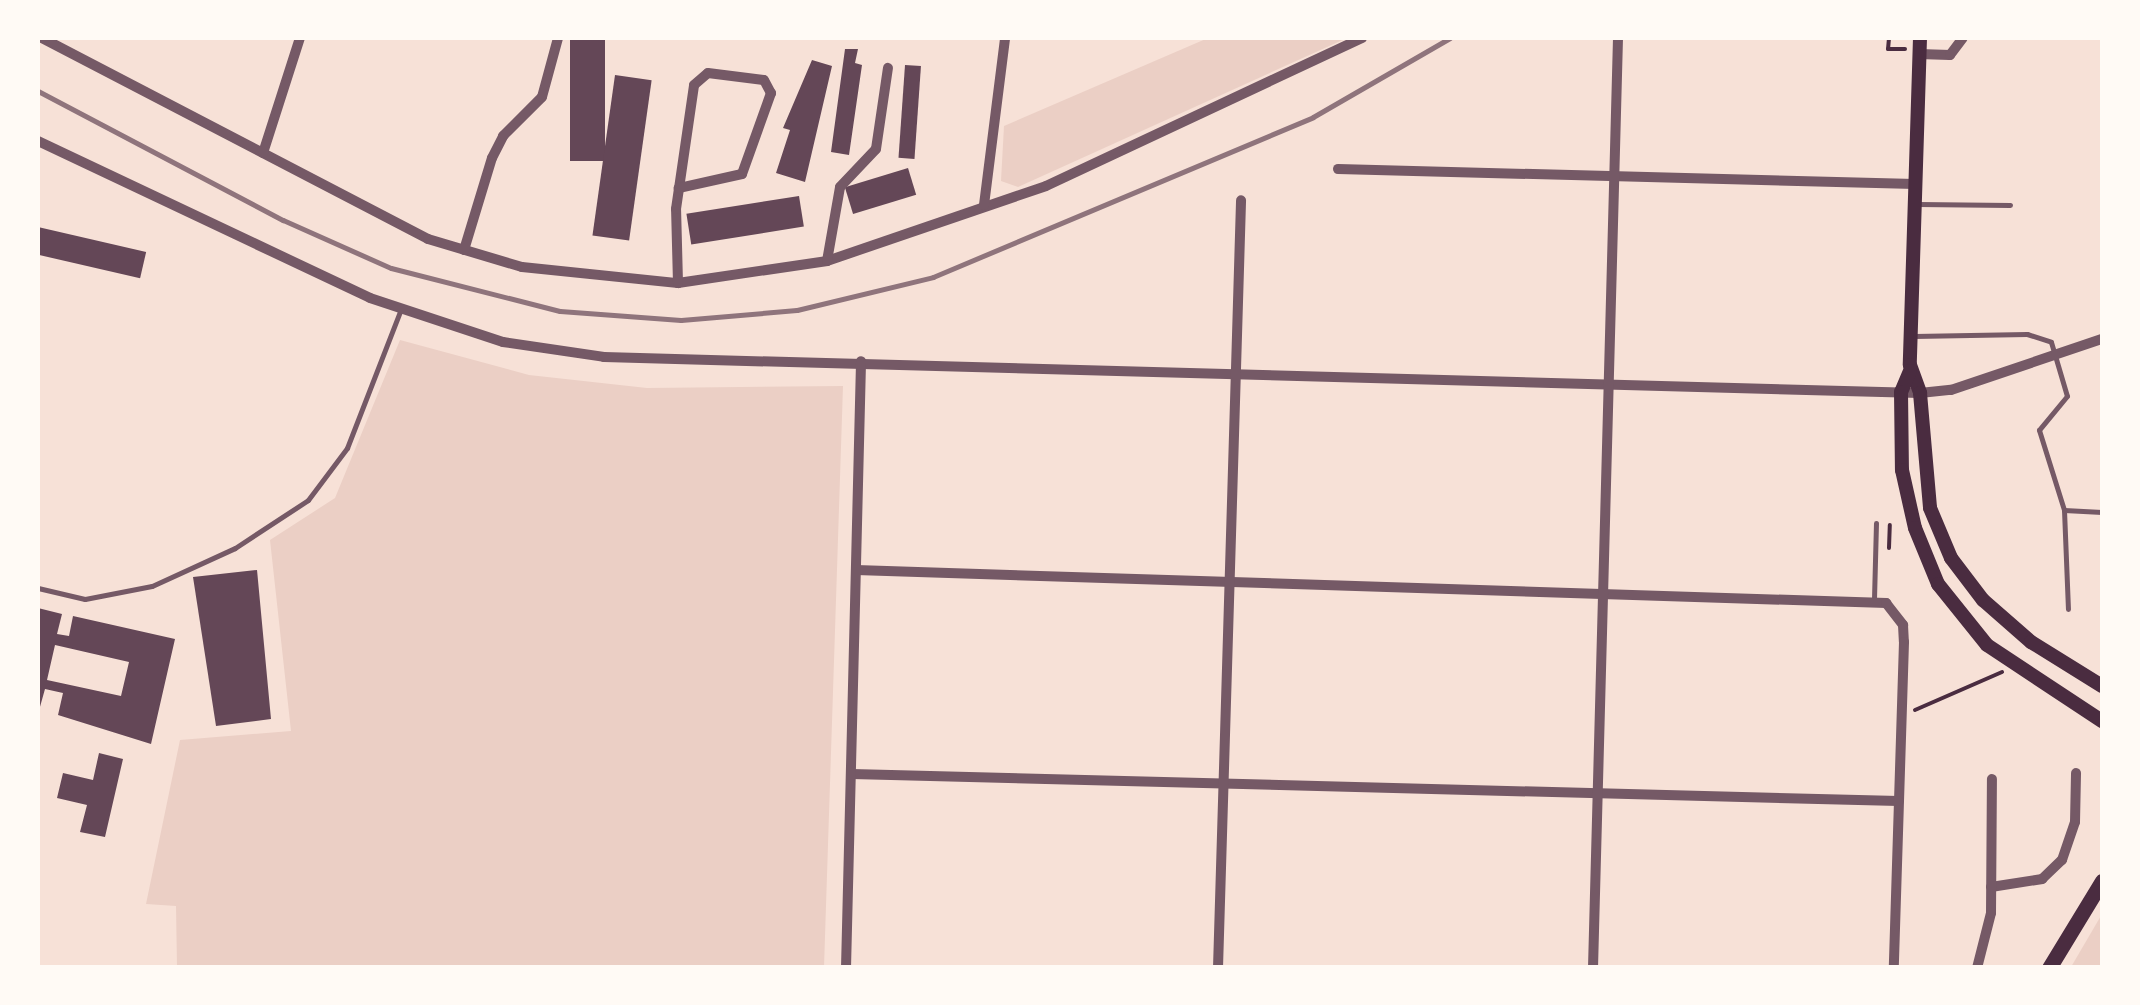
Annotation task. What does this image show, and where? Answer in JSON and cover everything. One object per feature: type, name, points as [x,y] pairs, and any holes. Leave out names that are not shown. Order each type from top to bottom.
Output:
[{"type":"highway","points":[[2050,968],[2102,881]]},
{"type":"main road","points":[[1920,46],[1910,371],[1901,392],[1902,470],[1924,552],[1950,605],[2012,665],[2102,721]]},
{"type":"main road","points":[[1910,371],[1920,393],[1923,482],[1951,558],[2007,624],[2102,686]]},
{"type":"street","points":[[42,38],[428,238],[522,267],[678,283],[827,261],[1046,186],[1229,104],[1362,38]]},
{"type":"street","points":[[263,153],[300,38]]},
{"type":"street","points":[[464,250],[492,158],[503,136],[542,96],[558,38]]},
{"type":"street","points":[[984,205],[1005,38]]},
{"type":"street","points":[[1594,968],[1618,38]]},
{"type":"street","points":[[1920,46],[1950,54],[1962,38]]},
{"type":"street","points":[[827,261],[840,187],[876,149],[888,68]]},
{"type":"street","points":[[678,283],[679,188],[697,79],[708,73],[764,80],[772,93],[742,174],[679,188]]},
{"type":"street","points":[[38,141],[278,259],[401,310],[503,342],[604,357],[861,360],[1920,393],[1951,390],[2102,338]]},
{"type":"street","points":[[1338,169],[1915,184]]},
{"type":"street","points":[[1218,968],[1241,200]]},
{"type":"street","points":[[846,968],[861,360]]},
{"type":"street","points":[[856,570],[1874,598],[1886,603],[1903,625],[1894,968]]},
{"type":"street","points":[[1990,887],[2042,880],[2062,860],[2074,822],[2076,773]]},
{"type":"street","points":[[852,774],[1899,802]]},
{"type":"street","points":[[1977,968],[1986,950],[1992,778]]},
{"type":"lane","points":[[1915,204],[2010,205]]},
{"type":"lane","points":[[38,588],[85,599],[152,586],[235,548],[308,500],[348,448],[401,310]]},
{"type":"lane","points":[[1911,336],[2027,334],[2044,337],[2058,354],[2067,396],[2039,430],[2064,510],[2068,609]]},
{"type":"lane","points":[[2064,510],[2102,512]]},
{"type":"lane","points":[[1874,598],[1876,523]]},
{"type":"path","points":[[1889,38],[1888,48],[1904,49]]},
{"type":"path","points":[[1902,716],[1990,681],[2012,665]]},
{"type":"shaded area","points":[[1208,38],[1347,38],[1018,187],[1001,181],[1004,126]]},
{"type":"shaded area","points":[[400,340],[529,375],[647,388],[843,386],[824,967],[177,967],[176,906],[146,904],[180,740],[291,731],[270,540],[335,498]]},
{"type":"shaded area","points":[[2102,914],[2102,967],[2071,967]]},
{"type":"building","points":[[570,38],[605,38],[605,161],[570,161]]},
{"type":"building","points":[[845,49],[858,49],[855,63],[862,65],[849,155],[831,152]]},
{"type":"building","points":[[812,60],[832,66],[805,182],[776,173],[790,130],[783,128]]},
{"type":"building","points":[[905,65],[921,66],[914,159],[899,158]]},
{"type":"building","points":[[615,75],[652,80],[629,241],[592,235]]},
{"type":"building","points":[[908,168],[916,195],[853,214],[845,187]]},
{"type":"building","points":[[799,196],[804,227],[691,244],[686,214]]},
{"type":"building","points":[[38,227],[146,252],[140,278],[38,255]]},
{"type":"building","points":[[257,570],[271,719],[216,726],[193,577]]},
{"type":"building","points":[[38,608],[62,614],[57,634],[69,636],[73,616],[175,639],[151,744],[58,715],[63,693],[45,689],[38,714]],"holes":[[[55,645],[129,662],[121,696],[47,680]]]},
{"type":"building","points":[[99,753],[123,759],[105,837],[80,832],[87,805],[57,798],[63,773],[93,780]]},
{"type":"railway","points":[[38,91],[283,220],[391,268],[560,311],[681,320],[797,310],[933,277],[1313,117],[1450,38]]}]
